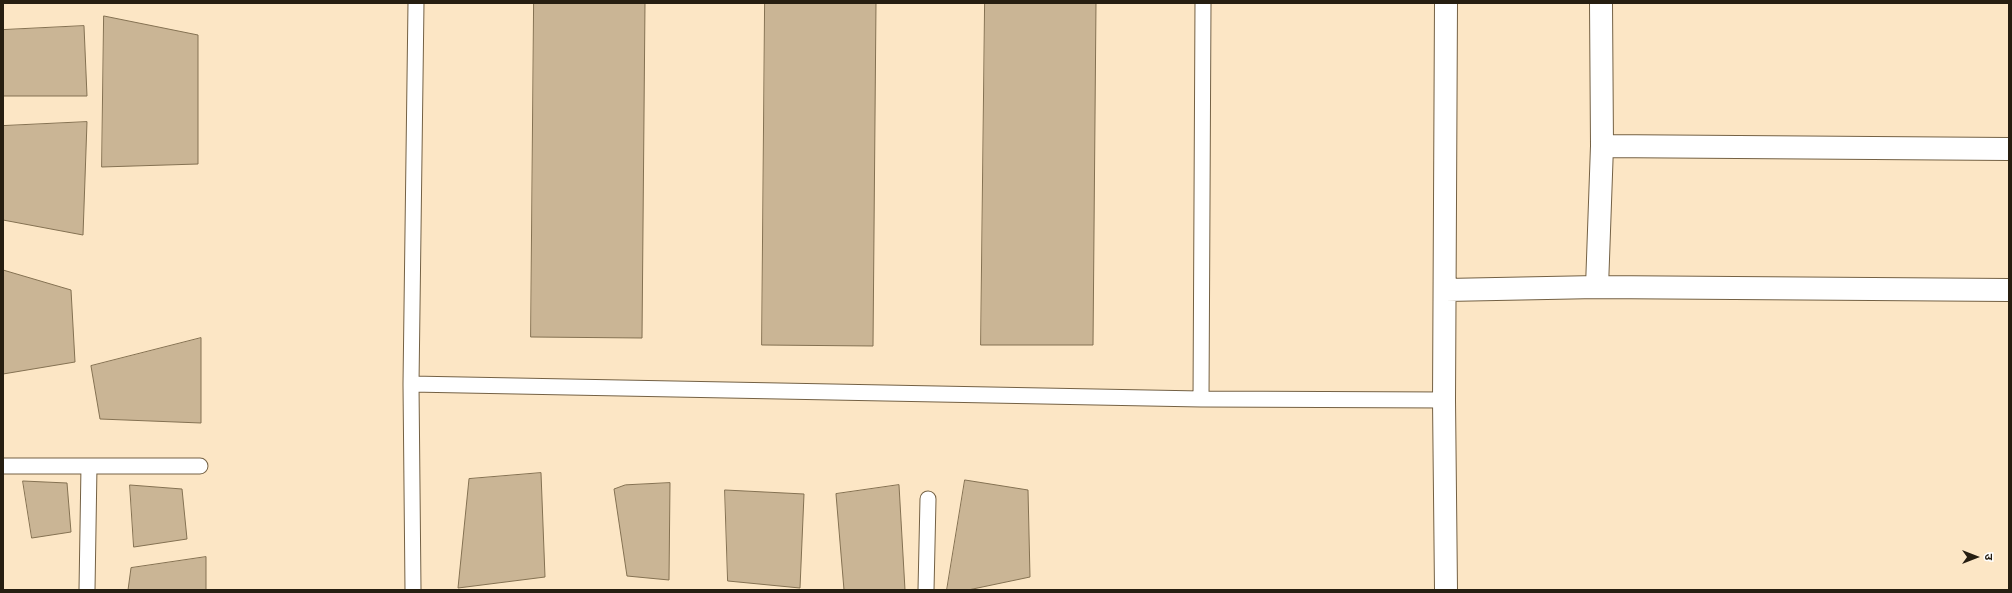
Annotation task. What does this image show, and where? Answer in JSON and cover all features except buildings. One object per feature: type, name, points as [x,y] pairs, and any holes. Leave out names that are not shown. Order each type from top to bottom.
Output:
[{"type":"street","points":[[1446,3],[1446,290],[1444,400],[1446,590]]},
{"type":"street","points":[[1597,287],[1602,146],[1601,3]]},
{"type":"street","points":[[1602,146],[2009,149]]},
{"type":"street","points":[[1446,290],[1597,287],[2009,290]]},
{"type":"lane","points":[[413,590],[411,384],[416,3]]},
{"type":"lane","points":[[1201,399],[1203,3]]},
{"type":"lane","points":[[411,384],[1201,399],[1444,400]]},
{"type":"lane","points":[[3,466],[200,466]]},
{"type":"lane","points":[[87,590],[89,466]]},
{"type":"lane","points":[[926,590],[928,499]]}]
